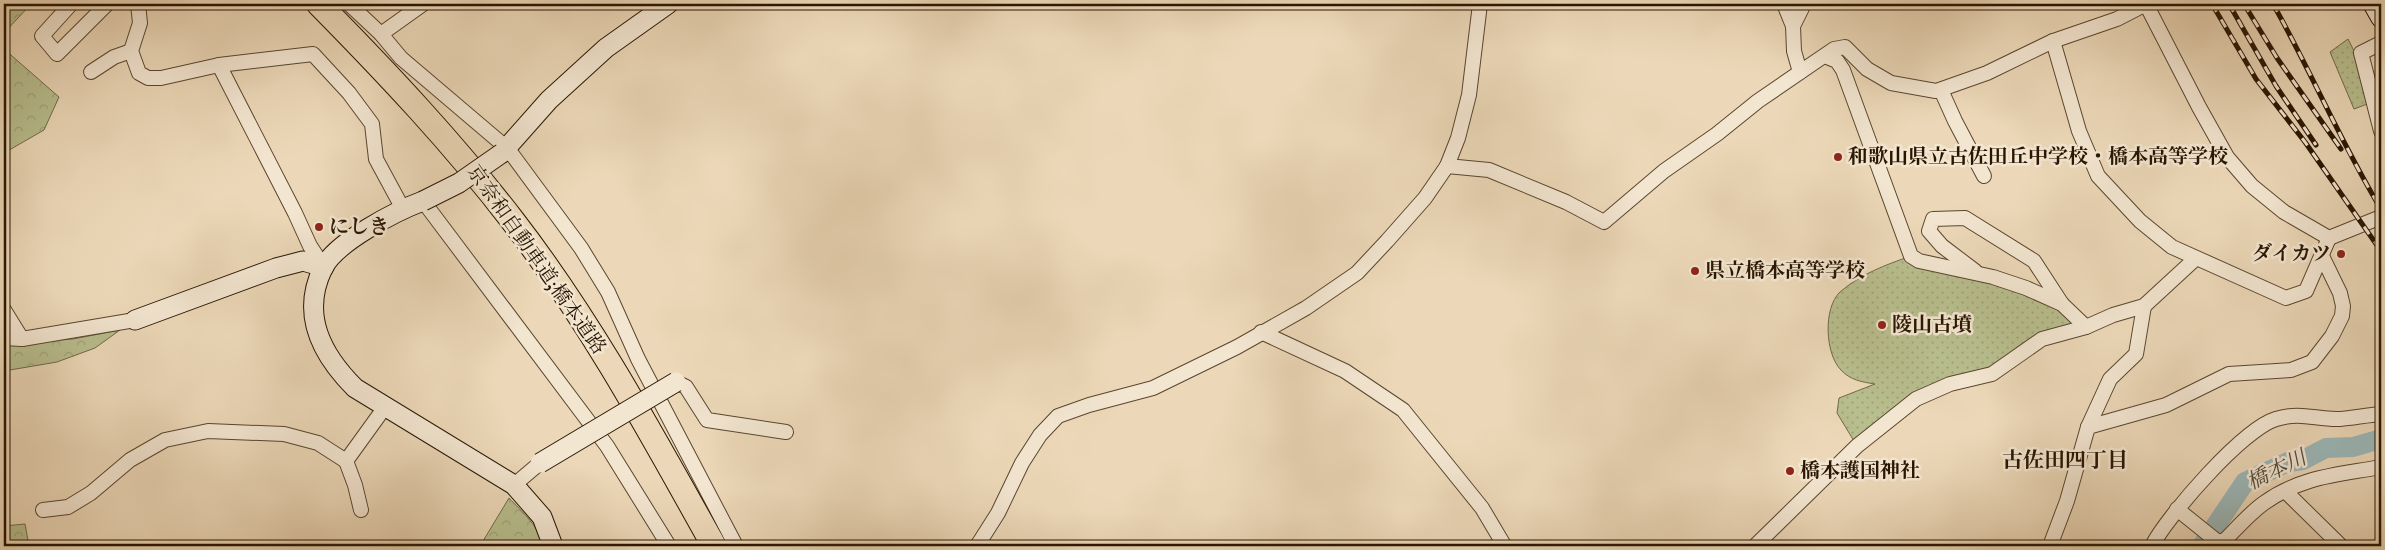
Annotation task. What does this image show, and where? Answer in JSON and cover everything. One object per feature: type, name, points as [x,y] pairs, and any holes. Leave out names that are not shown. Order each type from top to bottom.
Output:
[{"type":"highway","name":"京奈和自動車道;橋本道路","points":[[319,4],[382,68],[449,141],[514,222],[572,305],[721,546]]},
{"type":"street","points":[[71,4],[42,36],[57,54],[107,4]]},
{"type":"street","points":[[138,4],[140,23],[131,51],[139,73],[148,78],[161,78],[219,65],[313,54],[348,93],[372,124],[376,159],[403,209]]},
{"type":"street","points":[[349,4],[381,34],[401,58],[505,151],[581,248],[608,292],[721,546]]},
{"type":"street","points":[[381,34],[422,4]]},
{"type":"street","points":[[554,546],[542,517],[514,485],[355,388],[336,369],[322,347],[314,318],[316,289],[324,267],[344,246],[403,209],[423,202],[459,183],[505,151],[549,100],[606,48],[668,4]]},
{"type":"street","points":[[977,546],[998,513],[1022,463],[1040,435],[1058,416],[1089,405],[1154,388],[1193,370],[1306,308],[1356,273],[1425,198],[1447,166],[1458,138],[1469,95],[1480,4]]},
{"type":"street","points":[[1784,4],[1793,26],[1794,51],[1800,72]]},
{"type":"street","points":[[1793,26],[1804,4]]},
{"type":"street","points":[[1447,166],[1489,170],[1566,202],[1604,222],[1664,171],[1834,49],[1844,47],[1867,69],[1891,83],[1930,92],[1941,90],[1987,73],[2053,41],[2117,19],[2146,4],[2228,157],[2252,186],[2284,212],[2329,238]]},
{"type":"street","points":[[2373,4],[2381,18]]},
{"type":"street","points":[[2053,41],[2079,131],[2098,176],[2140,221],[2172,247],[2195,259],[2286,298],[2306,291],[2329,238],[2381,217]]},
{"type":"street","points":[[2381,43],[2362,53],[2381,131]]},
{"type":"street","points":[[91,72],[114,57],[131,51]]},
{"type":"street","points":[[1825,56],[1836,61],[1842,70],[1911,256],[1919,261],[1979,274],[2026,288],[2062,304]]},
{"type":"street","points":[[219,65],[310,246],[324,267]]},
{"type":"street","points":[[1941,90],[1954,121],[1984,176]]},
{"type":"street","points":[[423,202],[606,446],[669,546]]},
{"type":"street","points":[[1979,274],[1942,246],[1929,231],[1933,219],[1965,218],[2034,261],[2062,304],[2086,327]]},
{"type":"street","points":[[2088,427],[2166,405],[2229,374],[2292,370],[2312,362],[2332,336],[2342,316],[2343,306],[2340,293],[2322,256]]},
{"type":"street","points":[[1755,546],[1857,446],[1916,399],[1950,384],[1992,374],[2042,339],[2086,327],[2114,315],[2144,306],[2195,259]]},
{"type":"street","points":[[4,338],[22,339],[135,320],[248,277],[294,263],[303,261],[324,267]]},
{"type":"street","points":[[2050,546],[2067,500],[2088,427],[2110,379],[2136,354],[2144,306]]},
{"type":"street","points":[[4,310],[22,339]]},
{"type":"street","points":[[1261,332],[1345,370],[1403,410],[1482,508],[1503,546]]},
{"type":"street","points":[[514,485],[540,462],[676,382],[686,387],[707,420],[786,432]]},
{"type":"street","points":[[346,461],[385,407]]},
{"type":"street","points":[[2152,546],[2161,530],[2177,509],[2243,440],[2258,427],[2275,419],[2304,414],[2338,419],[2381,414]]},
{"type":"street","points":[[43,510],[68,507],[91,492],[130,460],[165,440],[208,432],[284,434],[318,443],[346,461],[356,485],[361,510]]},
{"type":"street","points":[[2177,509],[2218,542],[2225,540],[2264,503],[2297,484],[2337,473],[2381,467]]},
{"type":"street","points":[[2284,491],[2341,546]]},
{"type":"green space","points":[[4,4],[31,4],[4,33]]},
{"type":"green space","points":[[2348,39],[2358,59],[2370,103],[2354,109],[2330,52]]},
{"type":"green space","points":[[4,49],[59,97],[44,130],[4,153]]},
{"type":"green space","points":[[1911,256],[2062,304],[2086,327],[2047,337],[1992,374],[1950,384],[1857,446],[1837,413],[1839,398],[1875,384],[1852,378],[1841,370],[1836,363],[1829,343],[1828,331],[1831,309],[1840,292],[1856,280]]},
{"type":"green space","points":[[120,330],[95,348],[57,362],[4,371],[4,344],[73,339]]},
{"type":"green space","points":[[509,498],[535,526],[543,546],[480,546]]},
{"type":"green space","points":[[25,524],[29,546],[4,546],[4,526]]},
{"type":"waterway","name":"橋本川","points":[[2202,546],[2245,482],[2288,462],[2303,460],[2326,448],[2353,447],[2381,439]]},
{"type":"railway","points":[[2212,4],[2256,79],[2305,142],[2381,251]]},
{"type":"railway","points":[[2229,4],[2276,86],[2316,145]]},
{"type":"railway","points":[[2244,4],[2277,58],[2341,149]]},
{"type":"railway","points":[[2273,4],[2366,184],[2381,209]]},
{"type":"place","name":"和歌山県立古佐田丘中学校・橋本高等学校","points":[[1838,157]]},
{"type":"place","name":"にしき","points":[[319,227]]},
{"type":"place","name":"ダイカツ","points":[[2341,254]]},
{"type":"place","name":"県立橋本高等学校","points":[[1695,271]]},
{"type":"place","name":"陵山古墳","points":[[1882,325]]},
{"type":"place","name":"橋本護国神社","points":[[1790,471]]},
{"type":"district","name":"古佐田四丁目","points":[[2065,461]]}]
